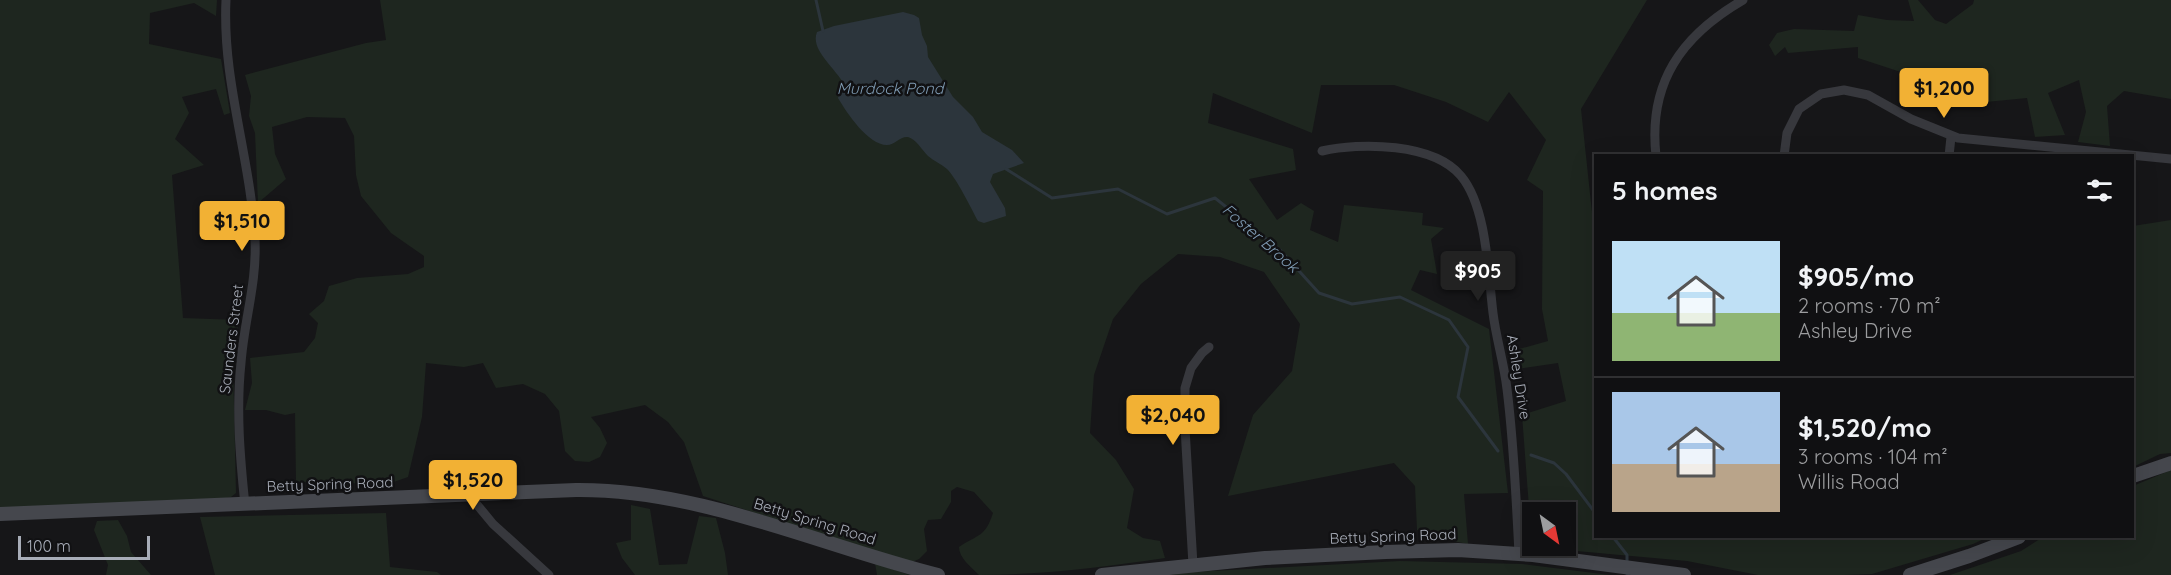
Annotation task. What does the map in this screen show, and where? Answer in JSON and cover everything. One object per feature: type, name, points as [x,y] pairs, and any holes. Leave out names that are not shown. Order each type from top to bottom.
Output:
[{"type":"street","name":"Saunders Street","points":[[226,0],[228,69],[249,187],[255,238],[254,283],[242,347],[239,394],[239,446],[245,504]]},
{"type":"street","points":[[1656,154],[1654,138],[1656,111],[1659,94],[1670,68],[1698,33],[1719,15],[1743,0]]},
{"type":"street","points":[[1784,154],[1787,133],[1799,109],[1814,98],[1836,90],[1852,90],[1868,95],[1903,115],[1951,137],[1972,141],[2116,154]]},
{"type":"street","points":[[1949,154],[1951,137]]},
{"type":"street","name":"Ashley Drive","points":[[1322,151],[1342,146],[1377,146],[1406,150],[1442,162],[1460,174],[1467,183],[1479,219],[1493,316],[1507,385],[1513,441],[1519,554]]},
{"type":"street","points":[[2134,156],[2171,159]]},
{"type":"street","points":[[1192,565],[1193,540],[1185,428],[1185,388],[1191,368],[1209,347]]},
{"type":"street","points":[[2134,476],[2171,463]]},
{"type":"street","name":"Betty Spring Road","points":[[0,514],[594,490],[660,497],[713,508],[938,575]]},
{"type":"street","points":[[469,495],[493,524],[549,575]]},
{"type":"street","points":[[1910,575],[1977,554],[2017,538]]},
{"type":"street","name":"Betty Spring Road","points":[[1102,575],[1192,565],[1386,552],[1458,550],[1519,554],[1684,575]]},
{"type":"shaded area","points":[[0,0],[217,0],[216,16],[194,3],[150,13],[149,44],[221,59],[230,113],[224,115],[216,89],[182,97],[189,113],[175,139],[204,165],[172,175],[183,318],[239,320],[233,361],[236,493],[231,497],[0,511]]},
{"type":"shaded area","points":[[380,0],[1647,0],[1581,109],[1594,231],[1594,538],[1986,538],[1973,544],[1872,574],[1845,575],[1758,575],[1687,561],[1576,551],[1576,502],[1529,502],[1522,415],[1566,401],[1558,363],[1517,369],[1512,351],[1548,341],[1542,309],[1543,191],[1527,180],[1546,140],[1509,92],[1488,122],[1446,102],[1394,85],[1321,85],[1312,133],[1213,93],[1208,123],[1293,149],[1296,170],[1249,179],[1277,220],[1301,203],[1314,211],[1310,230],[1338,242],[1344,205],[1423,213],[1422,225],[1444,228],[1431,239],[1437,274],[1420,270],[1411,290],[1489,329],[1508,493],[1464,494],[1468,544],[1438,538],[1417,530],[1415,486],[1394,463],[1228,496],[1253,415],[1292,371],[1300,324],[1264,272],[1220,257],[1178,254],[1141,284],[1113,319],[1094,375],[1090,433],[1116,460],[1134,489],[1127,528],[1143,538],[1160,541],[1165,558],[1049,572],[979,575],[963,559],[959,547],[984,531],[993,513],[974,492],[957,487],[951,491],[951,502],[941,519],[928,520],[924,529],[927,551],[919,559],[910,563],[703,496],[684,442],[668,422],[645,405],[591,417],[600,428],[607,443],[600,457],[589,462],[575,461],[565,451],[559,411],[545,394],[523,384],[496,388],[483,363],[464,367],[426,363],[422,417],[408,477],[388,484],[296,482],[295,413],[285,415],[266,410],[245,410],[252,383],[250,358],[304,352],[315,338],[318,323],[309,314],[324,301],[329,286],[357,278],[408,274],[424,267],[424,256],[391,233],[361,196],[356,175],[354,136],[345,118],[307,117],[272,127],[275,154],[286,179],[258,203],[255,133],[249,116],[251,96],[245,75],[366,43],[386,40]]},
{"type":"shaded area","points":[[1908,0],[1918,0],[1935,20],[1946,24],[1973,4],[1974,0],[2171,0],[2171,99],[2124,91],[2107,106],[2110,146],[2078,142],[2086,112],[2079,80],[2048,93],[2065,135],[2035,137],[2027,98],[1976,103],[1937,93],[1919,78],[1858,58],[1858,47],[1788,53],[1785,47],[1775,56],[1769,45],[1777,33],[1794,29],[1854,31],[1858,15],[1887,20],[1914,21]]},
{"type":"shaded area","points":[[2171,220],[2171,453],[2160,454],[2134,467],[2134,226]]},
{"type":"shaded area","points":[[2171,470],[2171,575],[1950,575],[2021,551],[2041,538],[2134,538],[2134,486]]},
{"type":"shaded area","points":[[631,505],[650,509],[659,565],[687,564],[699,516],[716,518],[728,575],[635,575],[622,558],[616,543],[631,540]]},
{"type":"shaded area","points":[[386,513],[390,567],[437,572],[441,575],[215,575],[200,517]]},
{"type":"shaded area","points":[[118,520],[127,536],[131,552],[151,575],[106,575],[108,565],[94,530],[97,521]]},
{"type":"shaded area","points":[[1400,561],[1522,564],[1610,575],[1170,575],[1192,572]]},
{"type":"shaded area","points":[[875,563],[909,575],[877,575]]},
{"type":"water","name":"Murdock Pond","points":[[903,12],[919,18],[928,57],[953,97],[973,117],[982,132],[1012,150],[1024,163],[993,174],[990,182],[1005,208],[1006,216],[984,223],[978,221],[947,169],[928,156],[911,138],[902,138],[887,145],[873,140],[859,127],[838,98],[842,81],[820,51],[817,45],[817,32],[834,26]]},
{"type":"waterway","name":"Foster Brook","points":[[816,0],[823,31]]},
{"type":"waterway","name":"Foster Brook","points":[[1006,169],[1052,198],[1118,189],[1167,214],[1215,198],[1280,250],[1319,293],[1352,304],[1400,297],[1449,320],[1468,347],[1458,397],[1498,451]]},
{"type":"waterway","name":"Foster Brook","points":[[1531,455],[1554,463],[1566,474],[1594,511]]},
{"type":"waterway","name":"Foster Brook","points":[[1614,538],[1627,555],[1627,562]]}]
